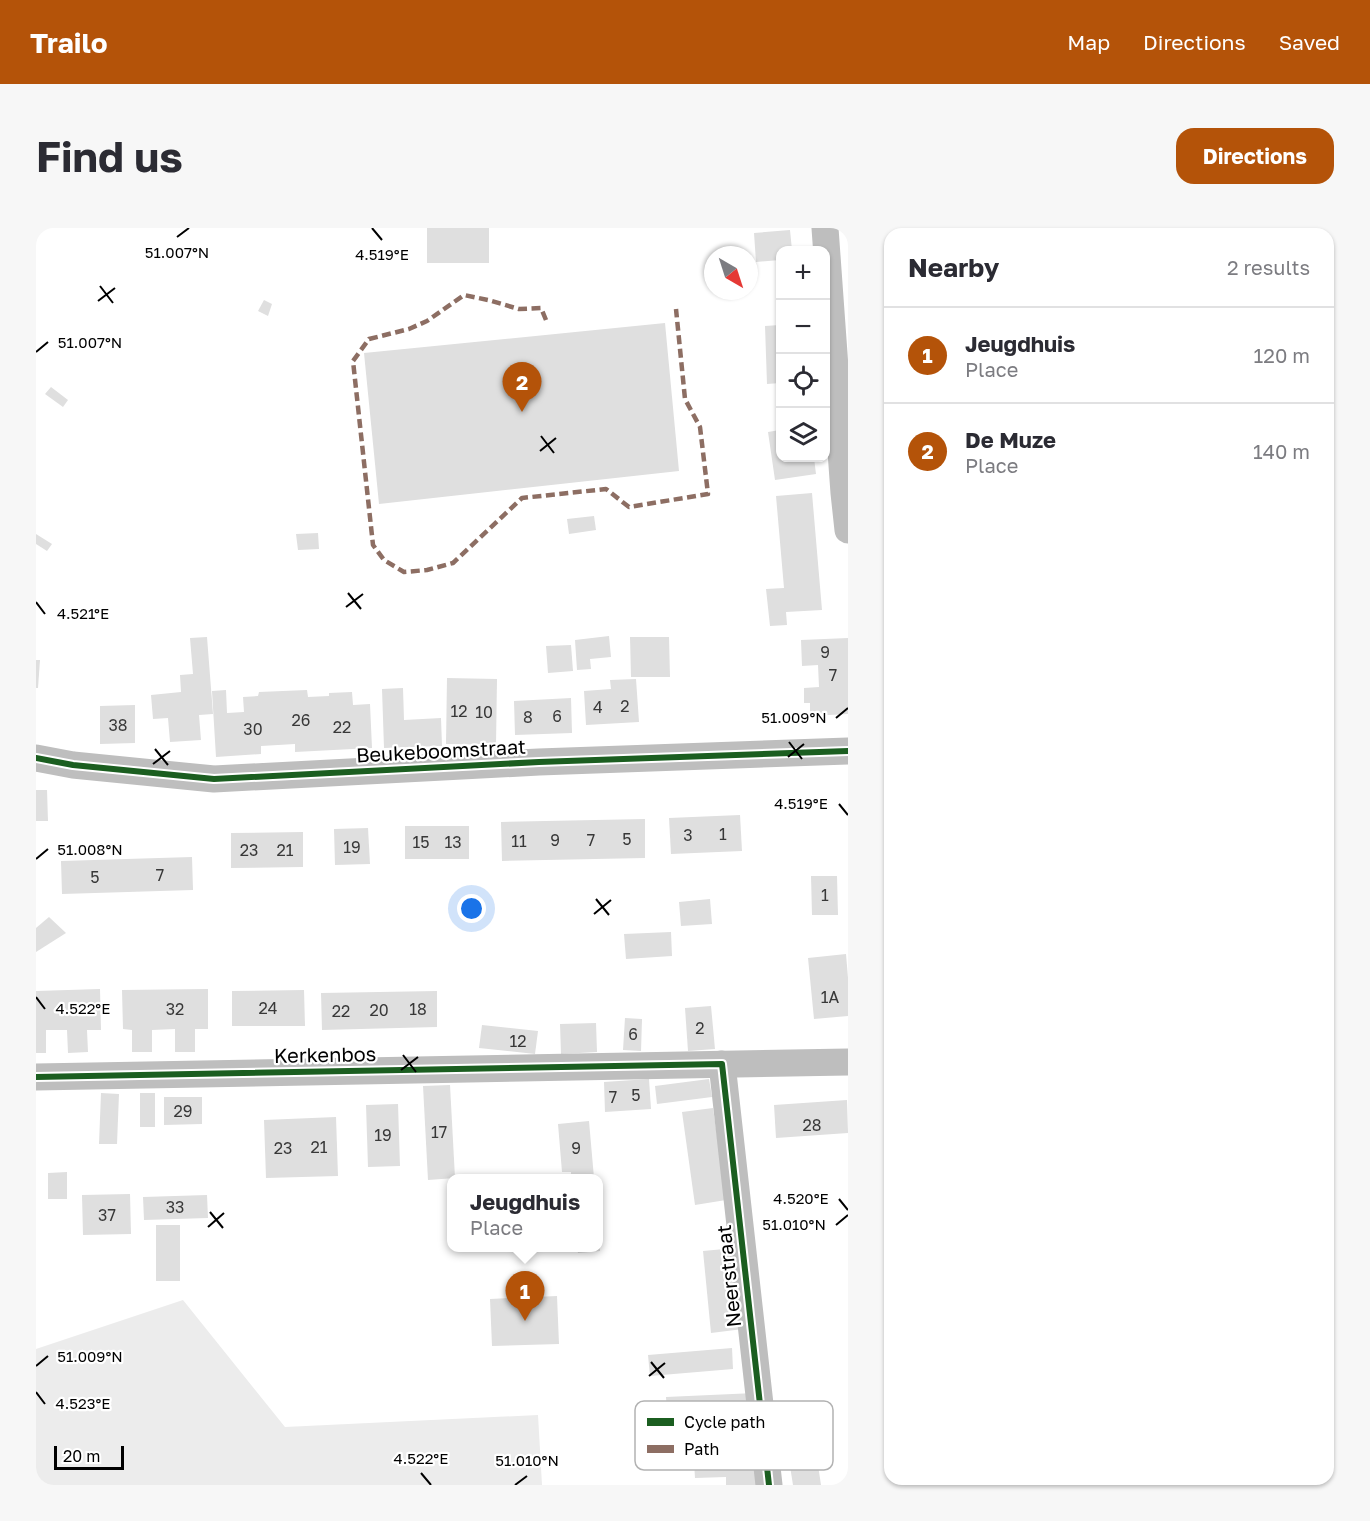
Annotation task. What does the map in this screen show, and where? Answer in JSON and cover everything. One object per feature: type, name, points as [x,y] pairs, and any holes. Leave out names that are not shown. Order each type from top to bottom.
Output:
[{"type":"street","points":[[825,228],[848,530]]},
{"type":"street","name":"Beukeboomstraat","points":[[36,758],[73,765],[214,778],[539,762],[848,751]]},
{"type":"street","name":"Kerkenbos","points":[[36,1077],[848,1062]]},
{"type":"street","name":"Neerstraat","points":[[722,1064],[760,1401]]},
{"type":"street","name":"Neerstraat","points":[[767,1470],[769,1485]]},
{"type":"shaded area","points":[[183,1300],[285,1427],[538,1415],[542,1485],[36,1485],[36,1349]]},
{"type":"building","points":[[427,228],[489,228],[489,263],[427,263]]},
{"type":"building","points":[[790,230],[792,246],[776,246],[776,260],[758,262],[758,246],[755,246],[754,233]]},
{"type":"building","points":[[264,300],[272,304],[268,316],[258,311]]},
{"type":"building","points":[[665,323],[679,471],[379,504],[364,353]]},
{"type":"building","points":[[776,325],[776,383],[767,384],[765,326]]},
{"type":"building","points":[[51,387],[68,400],[63,407],[45,394]]},
{"type":"building","points":[[776,431],[776,462],[814,462],[816,474],[775,480],[768,432]]},
{"type":"building","points":[[812,493],[822,610],[786,612],[787,625],[770,626],[766,589],[784,588],[776,496]]},
{"type":"building","points":[[594,516],[596,530],[569,534],[567,519]]},
{"type":"building","points":[[318,533],[319,549],[298,550],[296,534]]},
{"type":"building","points":[[36,534],[52,544],[47,551],[36,544]]},
{"type":"building","points":[[609,636],[611,657],[590,659],[591,669],[577,670],[575,640]]},
{"type":"building","points":[[207,637],[213,714],[199,715],[201,740],[170,742],[168,718],[153,719],[151,695],[181,692],[180,675],[193,674],[190,638]]},
{"type":"building","points":[[630,637],[669,637],[670,677],[631,677]]},
{"type":"building","points":[[848,638],[848,714],[810,716],[810,703],[804,703],[804,688],[819,687],[818,665],[802,666],[801,640]]},
{"type":"building","points":[[571,645],[573,671],[548,673],[546,646]]},
{"type":"building","points":[[36,660],[40,660],[38,688],[36,688]]},
{"type":"building","points":[[447,678],[497,679],[496,745],[446,744]]},
{"type":"building","points":[[636,679],[639,722],[586,725],[584,691],[611,689],[610,680]]},
{"type":"building","points":[[403,688],[404,720],[441,718],[442,746],[384,748],[382,689]]},
{"type":"building","points":[[226,690],[227,713],[244,712],[243,697],[258,696],[259,692],[307,690],[308,697],[352,692],[353,705],[370,704],[372,748],[295,752],[295,744],[261,746],[261,754],[216,757],[212,691]]},
{"type":"building","points":[[571,698],[572,733],[515,735],[514,701]]},
{"type":"building","points":[[135,705],[135,743],[100,744],[100,706]]},
{"type":"building","points":[[36,790],[47,790],[48,821],[36,821]]},
{"type":"building","points":[[740,815],[742,851],[671,854],[669,818]]},
{"type":"building","points":[[645,819],[645,858],[502,861],[501,822]]},
{"type":"building","points":[[405,826],[469,826],[469,859],[405,859]]},
{"type":"building","points":[[368,828],[370,864],[335,865],[334,829]]},
{"type":"building","points":[[303,832],[303,867],[231,868],[231,833]]},
{"type":"building","points":[[192,857],[193,890],[62,894],[61,861]]},
{"type":"building","points":[[811,876],[837,876],[838,915],[812,915]]},
{"type":"building","points":[[710,899],[712,924],[681,926],[679,902]]},
{"type":"building","points":[[49,917],[66,933],[36,952],[36,928]]},
{"type":"building","points":[[671,932],[672,956],[626,959],[624,934]]},
{"type":"building","points":[[846,954],[848,1016],[814,1019],[808,958]]},
{"type":"building","points":[[100,989],[101,1030],[87,1030],[88,1052],[68,1053],[67,1030],[46,1030],[46,1053],[36,1053],[36,991]]},
{"type":"building","points":[[208,989],[208,1029],[195,1029],[195,1052],[175,1052],[175,1029],[152,1030],[152,1052],[132,1052],[132,1030],[123,1029],[122,990]]},
{"type":"building","points":[[304,990],[305,1026],[232,1026],[232,991]]},
{"type":"building","points":[[437,991],[437,1027],[322,1030],[321,993]]},
{"type":"building","points":[[711,1006],[715,1049],[688,1051],[685,1008]]},
{"type":"building","points":[[625,1018],[642,1019],[641,1051],[623,1050]]},
{"type":"building","points":[[596,1023],[597,1052],[561,1054],[560,1024]]},
{"type":"building","points":[[482,1025],[538,1031],[535,1054],[479,1048]]},
{"type":"building","points":[[649,1079],[651,1109],[605,1112],[604,1082]]},
{"type":"building","points":[[709,1079],[712,1097],[657,1104],[655,1086]]},
{"type":"building","points":[[450,1085],[455,1174],[447,1174],[447,1179],[428,1180],[423,1086]]},
{"type":"building","points":[[101,1093],[119,1094],[117,1144],[99,1144]]},
{"type":"building","points":[[140,1093],[155,1093],[155,1127],[140,1127]]},
{"type":"building","points":[[164,1097],[202,1097],[202,1124],[164,1125]]},
{"type":"building","points":[[847,1100],[848,1133],[776,1138],[774,1105]]},
{"type":"building","points":[[398,1104],[400,1166],[368,1167],[366,1105]]},
{"type":"building","points":[[713,1108],[726,1200],[695,1205],[682,1112]]},
{"type":"building","points":[[336,1117],[338,1176],[266,1178],[264,1120]]},
{"type":"building","points":[[589,1121],[594,1174],[562,1172],[558,1124]]},
{"type":"building","points":[[67,1172],[67,1199],[48,1199],[48,1173]]},
{"type":"building","points":[[130,1194],[131,1234],[83,1235],[82,1195]]},
{"type":"building","points":[[207,1195],[208,1218],[144,1220],[143,1197]]},
{"type":"building","points":[[156,1225],[180,1225],[180,1281],[156,1281]]},
{"type":"building","points":[[735,1248],[743,1329],[711,1333],[703,1251]]},
{"type":"building","points":[[557,1296],[559,1344],[492,1346],[490,1299]]},
{"type":"building","points":[[732,1348],[733,1369],[650,1376],[648,1355]]},
{"type":"building","points":[[755,1393],[755,1401],[666,1401],[666,1397]]},
{"type":"building","points":[[694,1470],[758,1470],[758,1485],[726,1485],[726,1477],[695,1478]]},
{"type":"building","points":[[791,1470],[819,1470],[821,1485],[793,1485]]},
{"type":"marked path","points":[[546,320],[541,308],[519,309],[464,295],[427,321],[409,329],[369,339],[353,361],[373,545],[384,560],[404,572],[427,570],[453,563],[522,498],[606,489],[629,507],[708,494],[700,427],[685,399],[676,309]]},
{"type":"cycle path","points":[[36,758],[73,765],[214,779],[539,762],[848,751]]},
{"type":"cycle path","points":[[36,1077],[722,1064],[760,1401]]},
{"type":"cycle path","points":[[767,1470],[769,1485]]},
{"type":"place","name":"De Muze","points":[[522,412]]},
{"type":"place","name":"Jeugdhuis","points":[[525,1321]]}]
